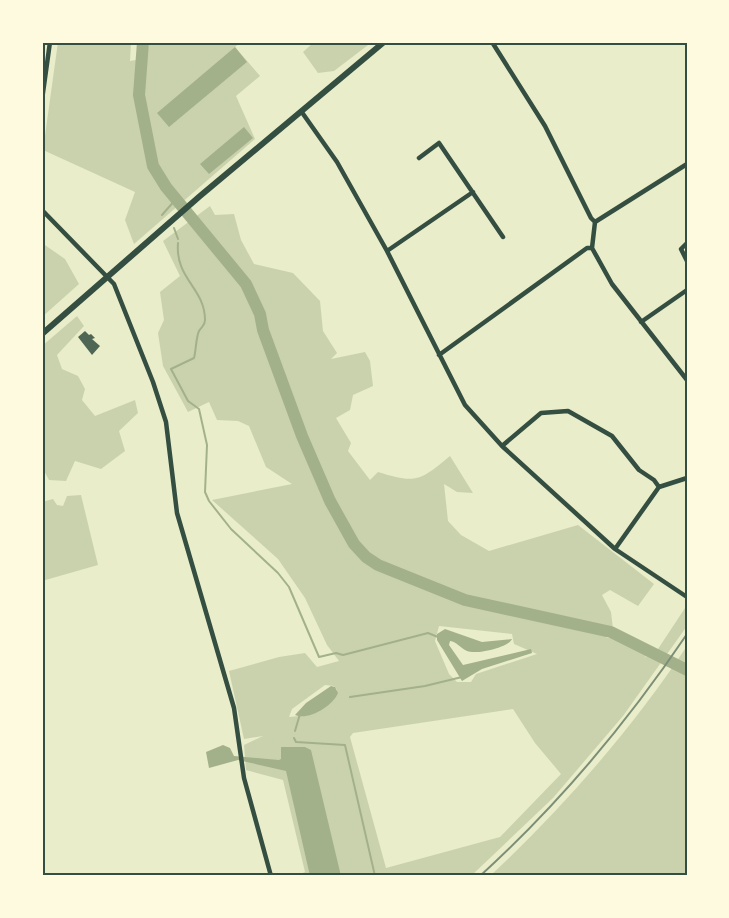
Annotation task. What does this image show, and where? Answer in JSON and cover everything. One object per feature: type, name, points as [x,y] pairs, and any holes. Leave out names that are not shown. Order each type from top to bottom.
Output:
[{"type":"main road","points":[[42,334],[196,198],[384,42]]},
{"type":"street","points":[[42,100],[50,42]]},
{"type":"street","points":[[492,42],[545,126],[595,222]]},
{"type":"street","points":[[301,111],[337,162],[387,251],[465,405],[502,446],[615,549],[687,597]]},
{"type":"street","points":[[419,158],[439,143],[503,237]]},
{"type":"street","points":[[595,222],[687,164]]},
{"type":"street","points":[[387,251],[472,192]]},
{"type":"street","points":[[42,210],[114,284],[134,328],[166,422],[177,513],[234,708],[242,763],[271,876]]},
{"type":"street","points":[[595,222],[592,248],[612,284],[687,380]]},
{"type":"street","points":[[687,243],[681,249],[687,261]]},
{"type":"street","points":[[439,355],[587,248],[592,248]]},
{"type":"street","points":[[641,322],[687,290]]},
{"type":"street","points":[[502,446],[541,413],[568,411],[612,436],[639,470],[654,480],[659,487]]},
{"type":"street","points":[[615,549],[659,487],[687,478]]},
{"type":"shaded area","points":[[58,42],[131,42],[130,61],[147,58],[149,42],[240,42],[235,47],[260,76],[236,96],[255,139],[134,244],[125,220],[135,192],[43,150]]},
{"type":"shaded area","points":[[314,42],[330,42],[335,45],[336,42],[372,42],[334,71],[318,73],[303,52]]},
{"type":"shaded area","points":[[235,47],[247,62],[169,127],[157,113]]},
{"type":"shaded area","points":[[244,127],[253,138],[209,174],[200,164]]},
{"type":"shaded area","points":[[210,206],[215,215],[234,214],[241,240],[254,264],[293,273],[320,301],[323,331],[337,353],[331,359],[365,352],[370,361],[373,386],[353,395],[350,410],[336,418],[351,443],[348,451],[370,480],[378,472],[401,478],[417,478],[431,471],[450,456],[473,493],[457,492],[444,484],[448,521],[461,535],[489,551],[578,525],[654,584],[638,606],[610,590],[602,595],[611,612],[613,629],[606,638],[619,637],[650,652],[644,658],[658,649],[687,605],[687,626],[623,716],[553,798],[471,876],[296,876],[305,872],[283,780],[246,770],[244,745],[263,736],[244,739],[229,671],[279,657],[305,653],[317,667],[339,661],[327,645],[305,598],[278,559],[212,500],[292,484],[266,467],[249,426],[238,421],[217,420],[209,402],[188,412],[163,366],[158,333],[164,320],[160,292],[180,276],[163,241]],"holes":[[[439,626],[512,634],[514,644],[537,654],[476,674],[471,682],[457,682],[449,674],[435,641]],[[325,685],[334,686],[337,690],[317,712],[289,717],[292,709]],[[513,709],[535,743],[561,774],[500,837],[386,868],[350,737],[353,733]]]},
{"type":"shaded area","points":[[42,243],[65,259],[79,284],[42,317]]},
{"type":"shaded area","points":[[77,316],[84,326],[57,355],[62,369],[78,376],[85,389],[82,400],[95,416],[135,400],[138,413],[119,431],[125,451],[101,469],[75,461],[66,481],[49,480],[42,467],[42,346]]},
{"type":"shaded area","points":[[81,495],[98,565],[42,581],[42,502],[53,499],[57,505],[63,506],[67,496]]},
{"type":"shaded area","points":[[445,629],[482,642],[512,639],[505,645],[478,652],[467,651],[450,641],[449,645],[463,665],[531,649],[532,653],[482,669],[462,681],[437,640],[437,634]]},
{"type":"shaded area","points":[[687,646],[687,876],[490,876],[544,823],[595,767],[643,708]]},
{"type":"shaded area","points":[[331,686],[335,687],[338,693],[331,703],[313,714],[295,715],[306,703]]},
{"type":"shaded area","points":[[223,745],[230,748],[234,756],[279,760],[281,759],[281,747],[305,747],[311,750],[341,876],[310,876],[286,771],[238,760],[209,768],[206,752]]},
{"type":"building","points":[[85,331],[95,338],[92,339],[100,346],[92,355],[78,337]]},
{"type":"waterway","points":[[143,42],[139,95],[153,166],[166,187],[246,284],[260,314],[263,330],[302,436],[330,501],[354,544],[366,557],[378,565],[465,600],[611,632],[687,670]]},
{"type":"waterway","points":[[162,215],[176,199]]},
{"type":"waterway","points":[[174,228],[178,239]]},
{"type":"waterway","points":[[178,243],[181,266],[200,300],[205,320],[198,334],[194,358],[171,369],[188,401],[199,409],[207,445],[205,492],[209,501],[231,529],[278,573],[289,587],[319,657],[336,653],[343,655],[428,633],[438,637]]},
{"type":"waterway","points":[[350,697],[425,686],[462,677]]},
{"type":"waterway","points":[[295,731],[300,714]]},
{"type":"waterway","points":[[294,738],[296,742],[345,745],[375,876]]},
{"type":"railway","points":[[480,876],[537,820],[591,761],[616,731],[687,634]]}]
